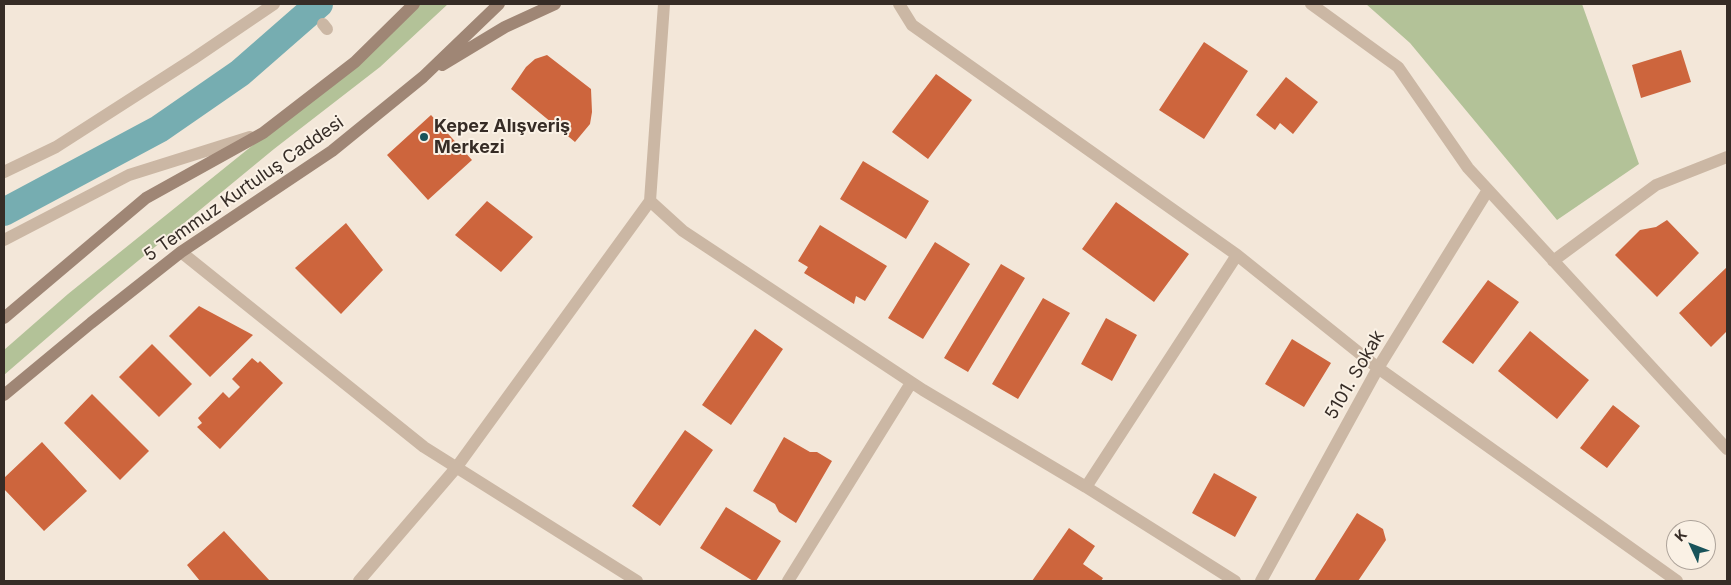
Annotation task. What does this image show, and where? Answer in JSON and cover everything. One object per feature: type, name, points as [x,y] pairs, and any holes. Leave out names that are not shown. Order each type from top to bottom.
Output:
[{"type":"main road","name":"5 Temmuz Kurtuluş Caddesi","points":[[4,318],[146,198],[263,133],[355,62],[414,4]]},
{"type":"main road","name":"5 Temmuz Kurtuluş Caddesi","points":[[4,395],[91,323],[182,252],[332,151],[423,77],[499,4]]},
{"type":"main road","points":[[423,77],[505,27],[556,4]]},
{"type":"street","points":[[4,172],[56,147],[274,4]]},
{"type":"street","points":[[359,581],[456,468],[650,201],[664,4]]},
{"type":"street","points":[[899,4],[912,25],[1237,255],[1378,368],[1677,581]]},
{"type":"street","points":[[1311,4],[1398,67],[1468,168],[1727,449]]},
{"type":"street","points":[[4,240],[129,175],[263,133]]},
{"type":"street","points":[[1553,261],[1656,185],[1727,157]]},
{"type":"street","name":"5101. Sokak","points":[[1261,581],[1378,368],[1488,190]]},
{"type":"street","points":[[650,201],[683,231],[911,383],[1086,487],[1235,581]]},
{"type":"street","points":[[182,252],[424,447],[637,581]]},
{"type":"street","points":[[1086,487],[1237,255]]},
{"type":"street","points":[[788,581],[911,383]]},
{"type":"green space","points":[[412,4],[448,4],[380,67],[274,149],[99,293],[4,375],[4,350],[68,294],[263,137]]},
{"type":"green space","points":[[1366,4],[1582,4],[1639,164],[1557,220],[1410,43]]},
{"type":"building","points":[[1204,42],[1248,71],[1204,139],[1159,110]]},
{"type":"building","points":[[1681,50],[1691,82],[1641,98],[1632,65]]},
{"type":"building","points":[[547,55],[591,89],[592,112],[590,124],[575,142],[511,89],[526,67],[535,59]]},
{"type":"building","points":[[936,74],[972,100],[928,159],[892,132]]},
{"type":"building","points":[[1286,77],[1318,102],[1293,134],[1280,123],[1275,130],[1256,115]]},
{"type":"building","points":[[431,115],[472,160],[428,200],[387,155]]},
{"type":"building","points":[[863,161],[929,201],[906,239],[840,199]]},
{"type":"building","points":[[487,201],[533,237],[501,272],[455,235]]},
{"type":"building","points":[[1116,202],[1189,254],[1154,302],[1082,249]]},
{"type":"building","points":[[1667,220],[1699,253],[1657,297],[1615,255],[1640,230],[1656,227]]},
{"type":"building","points":[[346,223],[383,270],[341,314],[295,268]]},
{"type":"building","points":[[820,225],[887,266],[865,301],[856,296],[854,304],[804,273],[808,267],[798,261]]},
{"type":"building","points":[[935,242],[970,264],[923,339],[888,318]]},
{"type":"building","points":[[1001,264],[1025,278],[968,372],[944,358]]},
{"type":"building","points":[[1727,267],[1727,331],[1711,347],[1679,313]]},
{"type":"building","points":[[1488,280],[1519,302],[1473,364],[1442,342]]},
{"type":"building","points":[[1043,298],[1070,313],[1018,399],[992,384]]},
{"type":"building","points":[[199,306],[253,335],[210,377],[169,336]]},
{"type":"building","points":[[1106,318],[1137,335],[1112,381],[1081,364]]},
{"type":"building","points":[[755,329],[783,349],[731,425],[702,405]]},
{"type":"building","points":[[1530,331],[1589,380],[1557,419],[1498,371]]},
{"type":"building","points":[[1292,339],[1331,363],[1304,407],[1265,384]]},
{"type":"building","points":[[152,344],[192,384],[159,417],[119,377]]},
{"type":"building","points":[[252,358],[258,363],[260,361],[283,383],[220,449],[197,427],[202,423],[198,418],[223,392],[229,398],[240,387],[232,379]]},
{"type":"building","points":[[92,394],[149,451],[120,480],[64,423]]},
{"type":"building","points":[[1613,405],[1640,426],[1607,468],[1580,448]]},
{"type":"building","points":[[685,430],[713,450],[660,526],[632,506]]},
{"type":"building","points":[[784,437],[810,452],[817,452],[832,461],[796,523],[779,512],[775,504],[753,491]]},
{"type":"building","points":[[42,442],[87,491],[44,531],[4,489],[4,478]]},
{"type":"building","points":[[1214,473],[1257,497],[1235,537],[1192,513]]},
{"type":"building","points":[[726,507],[781,541],[756,581],[753,581],[700,548]]},
{"type":"building","points":[[1357,513],[1383,529],[1386,540],[1358,581],[1314,581]]},
{"type":"building","points":[[1069,528],[1095,546],[1083,564],[1103,578],[1101,581],[1032,581]]},
{"type":"building","points":[[224,531],[270,581],[200,581],[187,565]]},
{"type":"waterway","points":[[4,212],[159,129],[240,73],[319,4]]},
{"type":"place","name":"Kepez Alışveriş Merkezi","points":[[424,137]]}]
